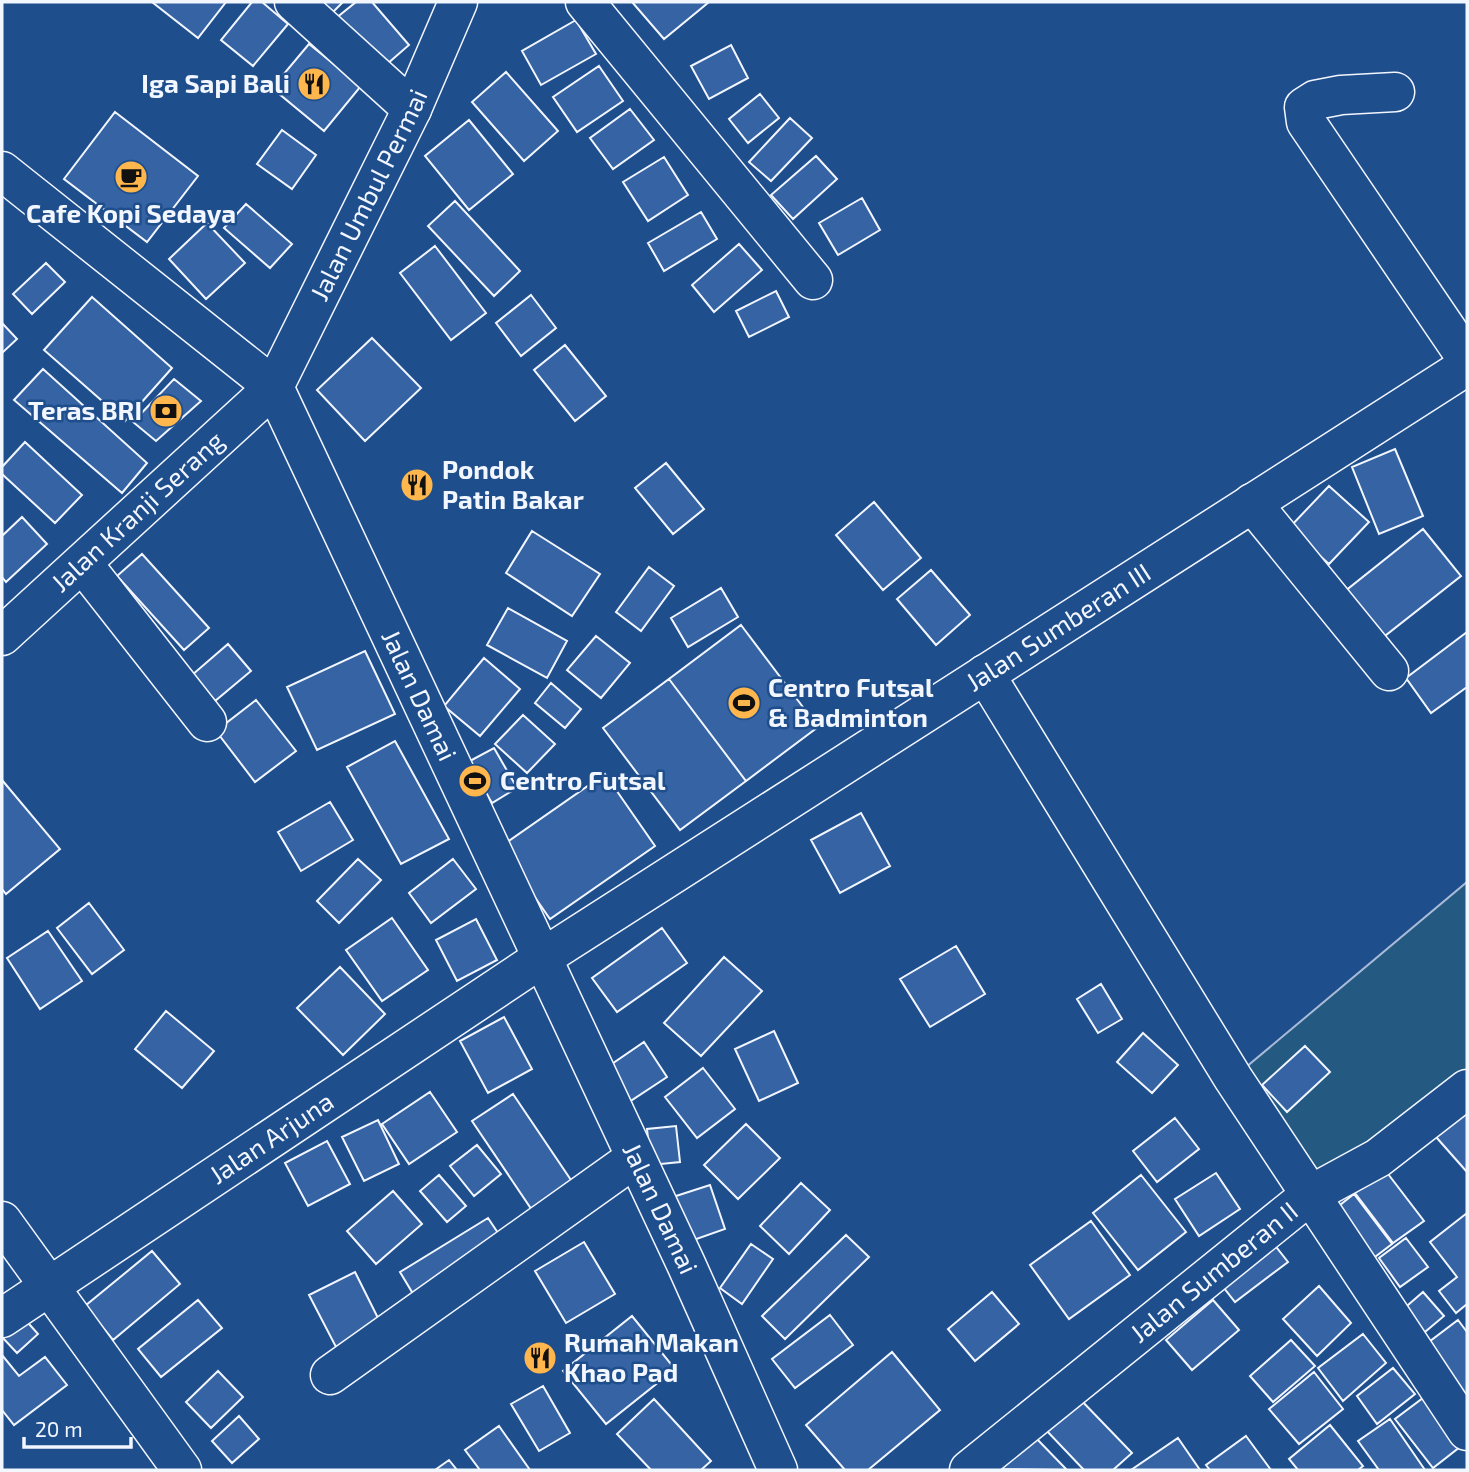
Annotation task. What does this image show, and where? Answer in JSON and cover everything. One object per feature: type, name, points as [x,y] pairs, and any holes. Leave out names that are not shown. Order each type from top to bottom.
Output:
[{"type":"street","points":[[294,2],[412,109]]},
{"type":"street","name":"Jalan Umbul Permai","points":[[274,387],[412,109],[458,2]]},
{"type":"street","points":[[585,2],[813,280]]},
{"type":"street","points":[[1395,92],[1315,100],[1304,107],[1306,122],[1467,359]]},
{"type":"street","name":"Jalan Damai","points":[[2,171],[274,387],[778,1470]]},
{"type":"street","name":"Jalan Sumberan III","points":[[542,958],[1467,366]]},
{"type":"street","name":"Jalan Kranji Serang","points":[[2,636],[274,387]]},
{"type":"street","points":[[1252,503],[1389,671]]},
{"type":"street","points":[[83,564],[207,722]]},
{"type":"street","points":[[985,674],[1233,1078],[1467,1431]]},
{"type":"street","name":"Jalan Arjuna","points":[[2,1318],[542,958]]},
{"type":"street","name":"Jalan Sumberan II","points":[[969,1470],[1310,1195],[1378,1158],[1467,1088]]},
{"type":"street","points":[[330,1375],[635,1158]]},
{"type":"street","points":[[2,1222],[48,1289],[183,1470]]},
{"type":"shaded area","points":[[1467,882],[1467,1076],[1310,1195],[1233,1078]]},
{"type":"building","points":[[152,2],[226,2],[198,38]]},
{"type":"building","points":[[252,2],[262,2],[288,24],[253,66],[221,40]]},
{"type":"building","points":[[305,2],[343,2],[325,20]]},
{"type":"building","points":[[356,2],[372,2],[409,45],[379,71],[335,19]]},
{"type":"building","points":[[632,2],[709,2],[664,39]]},
{"type":"building","points":[[576,20],[596,54],[541,85],[522,51]]},
{"type":"building","points":[[309,44],[361,86],[324,131],[272,88]]},
{"type":"building","points":[[731,45],[748,78],[709,99],[691,66]]},
{"type":"building","points":[[599,66],[623,101],[577,132],[553,97]]},
{"type":"building","points":[[506,72],[558,131],[524,161],[472,102]]},
{"type":"building","points":[[760,94],[779,118],[748,143],[729,119]]},
{"type":"building","points":[[630,109],[654,140],[613,169],[590,138]]},
{"type":"building","name":"Cafe Kopi Sedaya","points":[[115,112],[198,176],[147,242],[64,179]]},
{"type":"building","points":[[790,118],[812,138],[771,181],[749,162]]},
{"type":"building","points":[[469,120],[513,174],[469,210],[425,156]]},
{"type":"building","points":[[282,130],[316,155],[292,189],[257,164]]},
{"type":"building","points":[[816,156],[837,179],[793,219],[771,195]]},
{"type":"building","points":[[664,157],[688,195],[648,221],[623,182]]},
{"type":"building","points":[[862,198],[880,230],[838,255],[819,223]]},
{"type":"building","points":[[455,201],[520,271],[494,296],[428,226]]},
{"type":"building","points":[[246,204],[292,244],[270,268],[224,228]]},
{"type":"building","points":[[701,212],[717,239],[664,271],[648,243]]},
{"type":"building","points":[[207,223],[245,263],[206,299],[169,259]]},
{"type":"building","points":[[739,244],[762,270],[714,312],[692,285]]},
{"type":"building","points":[[435,246],[486,313],[451,340],[400,273]]},
{"type":"building","points":[[46,263],[65,282],[32,314],[13,294]]},
{"type":"building","points":[[776,291],[789,317],[749,337],[736,311]]},
{"type":"building","points":[[531,295],[556,328],[521,356],[496,323]]},
{"type":"building","points":[[92,297],[172,368],[125,421],[44,350]]},
{"type":"building","points":[[2,323],[17,339],[2,353]]},
{"type":"building","points":[[372,338],[421,388],[365,441],[317,390]]},
{"type":"building","points":[[565,345],[606,396],[575,421],[534,370]]},
{"type":"building","points":[[43,369],[147,463],[122,493],[14,400]]},
{"type":"building","name":"Teras BRI","points":[[174,379],[201,401],[156,441],[133,422]]},
{"type":"building","points":[[25,442],[82,495],[55,523],[2,474],[2,467]]},
{"type":"building","points":[[1395,449],[1423,516],[1379,534],[1352,467]]},
{"type":"building","points":[[666,463],[704,509],[673,534],[635,488]]},
{"type":"building","points":[[1329,486],[1369,522],[1329,564],[1289,528]]},
{"type":"building","points":[[874,502],[921,558],[883,590],[836,535]]},
{"type":"building","points":[[22,517],[47,544],[6,582],[2,577],[2,536]]},
{"type":"building","points":[[1423,529],[1461,576],[1381,639],[1344,592]]},
{"type":"building","points":[[532,531],[600,574],[572,616],[506,573]]},
{"type":"building","points":[[142,554],[209,628],[184,650],[117,576]]},
{"type":"building","points":[[649,567],[674,586],[641,631],[616,612]]},
{"type":"building","points":[[931,570],[970,615],[936,645],[897,599]]},
{"type":"building","points":[[721,588],[738,617],[688,647],[671,618]]},
{"type":"building","points":[[508,608],[567,641],[547,678],[487,645]]},
{"type":"building","name":"Centro Futsal & Badminton","points":[[741,625],[818,727],[746,781],[669,679]]},
{"type":"building","points":[[1467,632],[1467,687],[1431,713],[1406,678]]},
{"type":"building","points":[[596,636],[630,663],[601,698],[567,670]]},
{"type":"building","points":[[228,644],[251,671],[215,701],[192,675]]},
{"type":"building","points":[[365,651],[395,714],[317,750],[287,687]]},
{"type":"building","points":[[484,658],[520,689],[480,736],[444,706]]},
{"type":"building","name":"Centro Futsal & Badminton","points":[[669,679],[746,781],[680,830],[603,728]]},
{"type":"building","points":[[551,683],[581,709],[565,728],[535,703]]},
{"type":"building","points":[[256,700],[296,751],[255,782],[216,731]]},
{"type":"building","points":[[523,715],[555,744],[527,773],[495,744]]},
{"type":"building","points":[[395,741],[449,839],[401,864],[347,767]]},
{"type":"building","points":[[494,748],[517,788],[492,803],[468,762]]},
{"type":"building","points":[[605,774],[655,846],[550,919],[500,847]]},
{"type":"building","points":[[2,780],[60,849],[6,894],[2,889]]},
{"type":"building","points":[[330,802],[353,840],[301,871],[278,832]]},
{"type":"building","points":[[861,813],[890,866],[840,893],[811,840]]},
{"type":"building","points":[[358,859],[381,880],[339,923],[317,901]]},
{"type":"building","points":[[453,859],[476,889],[431,923],[409,893]]},
{"type":"building","points":[[89,903],[124,950],[92,974],[57,928]]},
{"type":"building","points":[[392,918],[428,970],[382,1001],[346,950]]},
{"type":"building","points":[[476,919],[497,960],[457,981],[436,940]]},
{"type":"building","points":[[662,928],[687,963],[617,1012],[592,978]]},
{"type":"building","points":[[48,931],[82,981],[40,1009],[7,958]]},
{"type":"building","points":[[956,946],[985,994],[930,1027],[900,979]]},
{"type":"building","points":[[724,957],[762,991],[701,1056],[664,1023]]},
{"type":"building","points":[[340,967],[385,1014],[343,1055],[297,1008]]},
{"type":"building","points":[[1101,984],[1122,1019],[1098,1033],[1077,999]]},
{"type":"building","points":[[166,1011],[214,1051],[182,1088],[135,1049]]},
{"type":"building","points":[[504,1017],[532,1069],[488,1093],[460,1041]]},
{"type":"building","points":[[774,1031],[798,1083],[759,1101],[735,1049]]},
{"type":"building","points":[[1143,1033],[1178,1065],[1152,1093],[1117,1062]]},
{"type":"building","points":[[644,1042],[667,1077],[629,1102],[606,1068]]},
{"type":"building","points":[[1305,1046],[1330,1072],[1287,1112],[1262,1085]]},
{"type":"building","points":[[703,1068],[735,1109],[697,1138],[665,1097]]},
{"type":"building","points":[[430,1092],[457,1132],[409,1164],[382,1124]]},
{"type":"building","points":[[513,1094],[577,1189],[536,1216],[472,1121]]},
{"type":"building","points":[[1467,1096],[1467,1172],[1429,1129]]},
{"type":"building","points":[[1175,1118],[1199,1149],[1157,1182],[1133,1151]]},
{"type":"building","points":[[378,1120],[399,1164],[364,1181],[342,1137]]},
{"type":"building","points":[[746,1124],[780,1158],[738,1199],[704,1165]]},
{"type":"building","points":[[676,1126],[680,1162],[651,1165],[647,1129]]},
{"type":"building","points":[[327,1141],[350,1184],[308,1206],[285,1163]]},
{"type":"building","points":[[477,1145],[501,1174],[474,1196],[450,1166]]},
{"type":"building","points":[[1385,1170],[1424,1221],[1393,1243],[1355,1193]]},
{"type":"building","points":[[1216,1173],[1240,1209],[1199,1236],[1175,1199]]},
{"type":"building","points":[[439,1175],[466,1206],[447,1222],[420,1191]]},
{"type":"building","points":[[1141,1175],[1186,1232],[1138,1270],[1093,1213]]},
{"type":"building","points":[[801,1183],[830,1210],[789,1254],[760,1226]]},
{"type":"building","points":[[710,1185],[725,1229],[688,1242],[673,1197]]},
{"type":"building","points":[[393,1191],[422,1224],[376,1264],[347,1231]]},
{"type":"building","points":[[1354,1194],[1392,1244],[1363,1266],[1326,1216]]},
{"type":"building","points":[[1467,1213],[1467,1304],[1456,1313],[1439,1291],[1457,1277],[1430,1242]]},
{"type":"building","points":[[488,1218],[504,1242],[415,1297],[400,1272]]},
{"type":"building","points":[[1091,1221],[1130,1275],[1069,1319],[1030,1265]]},
{"type":"building","points":[[1266,1234],[1288,1262],[1235,1302],[1213,1274]]},
{"type":"building","points":[[846,1235],[869,1257],[785,1339],[762,1316]]},
{"type":"building","points":[[1406,1238],[1428,1267],[1400,1287],[1379,1258]]},
{"type":"building","points":[[584,1242],[615,1294],[566,1323],[535,1271]]},
{"type":"building","points":[[751,1244],[773,1259],[742,1304],[720,1288]]},
{"type":"building","points":[[152,1251],[180,1284],[113,1340],[85,1306]]},
{"type":"building","points":[[355,1272],[381,1324],[336,1347],[309,1295]]},
{"type":"building","points":[[1319,1286],[1351,1323],[1317,1356],[1283,1319]]},
{"type":"building","points":[[992,1292],[1019,1324],[975,1361],[948,1329]]},
{"type":"building","points":[[1423,1292],[1444,1316],[1413,1342],[1393,1318]]},
{"type":"building","points":[[198,1300],[222,1328],[161,1377],[138,1349]]},
{"type":"building","points":[[1213,1300],[1239,1330],[1192,1370],[1166,1340]]},
{"type":"building","points":[[21,1315],[38,1334],[17,1353],[2,1337]]},
{"type":"building","points":[[830,1315],[853,1345],[795,1388],[772,1359]]},
{"type":"building","points":[[632,1316],[675,1369],[606,1424],[563,1371]]},
{"type":"building","points":[[1458,1320],[1467,1332],[1467,1406],[1421,1348]]},
{"type":"building","points":[[1363,1334],[1386,1363],[1343,1401],[1318,1368]]},
{"type":"building","points":[[1291,1340],[1315,1366],[1273,1402],[1250,1376]]},
{"type":"building","points":[[892,1352],[940,1410],[868,1470],[845,1470],[806,1425]]},
{"type":"building","points":[[2,1355],[19,1376],[45,1357],[67,1385],[14,1425],[2,1410]]},
{"type":"building","points":[[1393,1368],[1415,1394],[1377,1424],[1357,1396]]},
{"type":"building","points":[[218,1371],[243,1397],[211,1428],[186,1402]]},
{"type":"building","points":[[1314,1372],[1343,1409],[1299,1444],[1269,1409]]},
{"type":"building","points":[[543,1386],[570,1433],[539,1451],[511,1404]]},
{"type":"building","points":[[1427,1395],[1465,1443],[1433,1468],[1395,1419]]},
{"type":"building","points":[[1078,1397],[1132,1453],[1113,1470],[1084,1470],[1045,1429]]},
{"type":"building","points":[[654,1399],[711,1461],[701,1470],[651,1470],[617,1434]]},
{"type":"building","points":[[239,1416],[259,1439],[232,1463],[212,1441]]},
{"type":"building","points":[[1390,1419],[1425,1470],[1379,1470],[1358,1441]]},
{"type":"building","points":[[1330,1425],[1363,1466],[1358,1470],[1298,1470],[1289,1459]]},
{"type":"building","points":[[499,1426],[530,1470],[480,1470],[465,1450]]},
{"type":"building","points":[[1034,1436],[1067,1470],[1001,1469]]},
{"type":"building","points":[[1246,1436],[1271,1470],[1210,1470],[1206,1465]]},
{"type":"building","points":[[1178,1438],[1200,1470],[1131,1470]]},
{"type":"building","points":[[449,1460],[457,1470],[435,1470]]},
{"type":"place","name":"Iga Sapi Bali","points":[[314,84]]},
{"type":"place","name":"Cafe Kopi Sedaya","points":[[131,177]]},
{"type":"place","name":"Teras BRI","points":[[166,411]]},
{"type":"place","name":"Pondok Patin Bakar","points":[[417,485]]},
{"type":"place","name":"Centro Futsal & Badminton","points":[[744,703]]},
{"type":"place","name":"Centro Futsal","points":[[475,781]]},
{"type":"place","name":"Rumah Makan Khao Pad","points":[[540,1358]]}]
